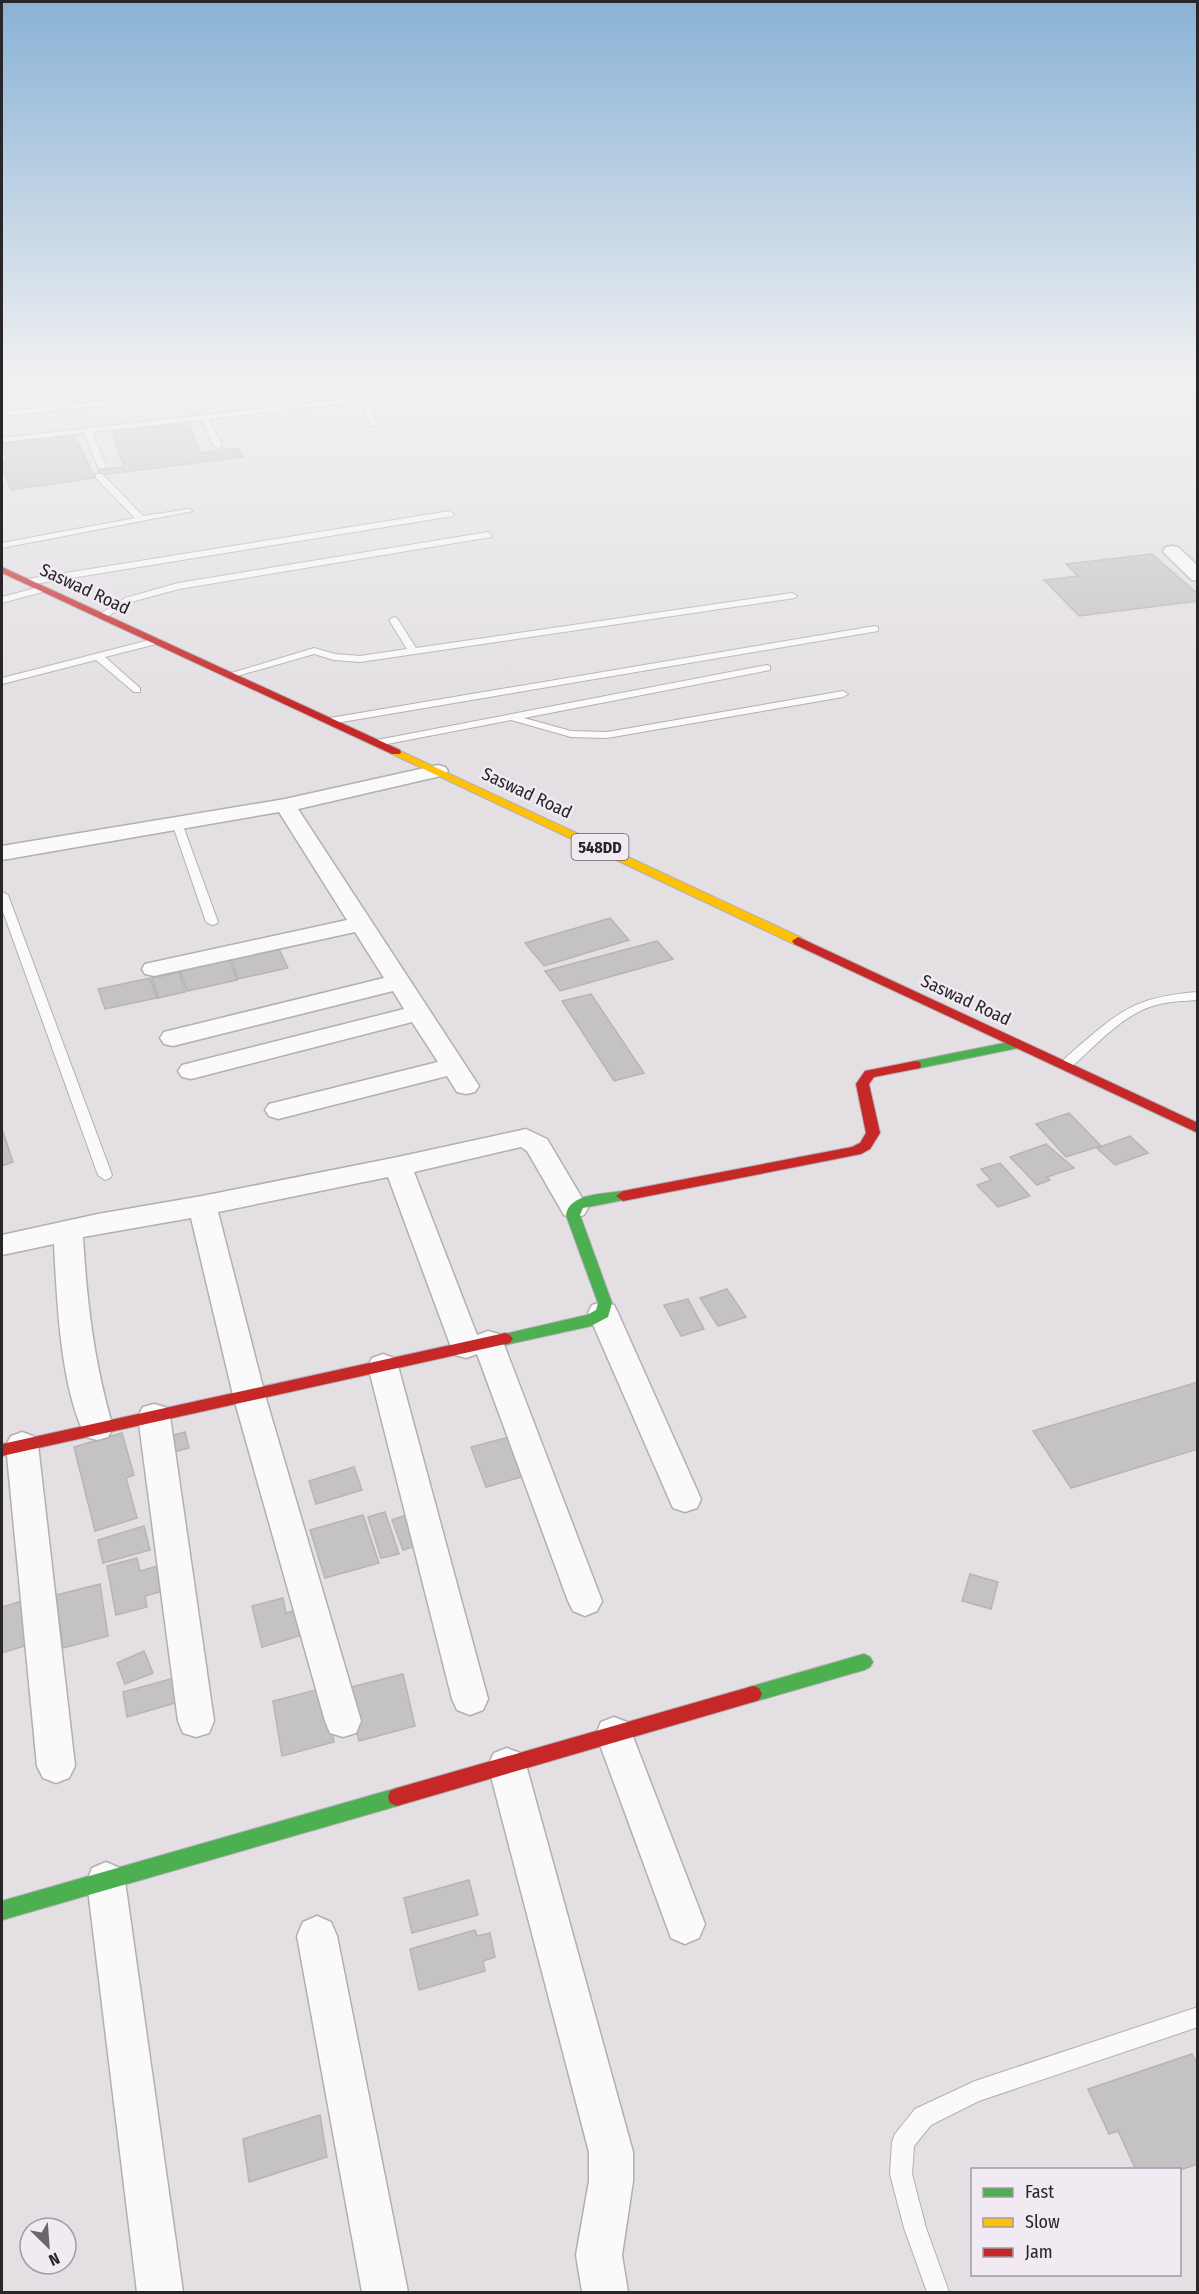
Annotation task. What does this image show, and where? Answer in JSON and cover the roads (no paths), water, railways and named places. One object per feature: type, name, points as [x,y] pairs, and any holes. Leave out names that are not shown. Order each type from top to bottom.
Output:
[{"type":"main road","name":"Saswad Road","points":[[2,570],[438,771],[1197,1129]]},
{"type":"main road","points":[[12,1447],[591,1320],[603,1313],[605,1303],[573,1215],[574,1208],[579,1204],[597,1198],[856,1151],[867,1147],[873,1140],[874,1132],[862,1084],[870,1074],[1019,1044]]},
{"type":"main road","points":[[2,1911],[864,1662]]},
{"type":"street","points":[[1172,551],[1197,576]]},
{"type":"street","points":[[2,853],[285,805],[438,771]]},
{"type":"street","points":[[278,1110],[460,1076],[285,805]]},
{"type":"street","points":[[154,969],[362,924]]},
{"type":"street","points":[[173,1038],[399,982]]},
{"type":"street","points":[[191,1071],[419,1012]]},
{"type":"street","points":[[2,1245],[98,1224],[202,1206],[398,1166],[526,1138],[537,1145],[574,1208]]},
{"type":"street","points":[[398,1166],[477,1345],[585,1601]]},
{"type":"street","points":[[202,1206],[249,1395],[343,1720]]},
{"type":"street","points":[[68,1231],[75,1322],[83,1377],[98,1428]]},
{"type":"street","points":[[603,1313],[685,1499]]},
{"type":"street","points":[[383,1366],[470,1699]]},
{"type":"street","points":[[154,1416],[196,1721]]},
{"type":"street","points":[[12,1447],[56,1766]]},
{"type":"street","points":[[614,1734],[685,1924]]},
{"type":"street","points":[[507,1765],[611,2152],[611,2181],[599,2255],[605,2292]]},
{"type":"street","points":[[106,1881],[160,2292]]},
{"type":"street","points":[[317,1936],[385,2292]]},
{"type":"lane","points":[[115,492],[141,519]]},
{"type":"lane","points":[[2,546],[189,511]]},
{"type":"lane","points":[[28,582],[450,514]]},
{"type":"lane","points":[[102,616],[128,600],[178,586],[488,535]]},
{"type":"lane","points":[[2,600],[43,589]]},
{"type":"lane","points":[[230,675],[314,651],[345,659],[792,596]]},
{"type":"lane","points":[[394,620],[413,651]]},
{"type":"lane","points":[[330,721],[875,629]]},
{"type":"lane","points":[[2,681],[157,641]]},
{"type":"lane","points":[[98,656],[137,690]]},
{"type":"lane","points":[[377,743],[767,668]]},
{"type":"lane","points":[[512,717],[566,735],[607,735],[843,694]]},
{"type":"lane","points":[[177,823],[212,922]]},
{"type":"lane","points":[[2,895],[105,1176]]},
{"type":"lane","points":[[1065,1065],[1130,1012],[1149,1002],[1197,996]]},
{"type":"lane","points":[[938,2292],[915,2228],[901,2174],[903,2142],[923,2117],[975,2092],[1197,2017]]}]
